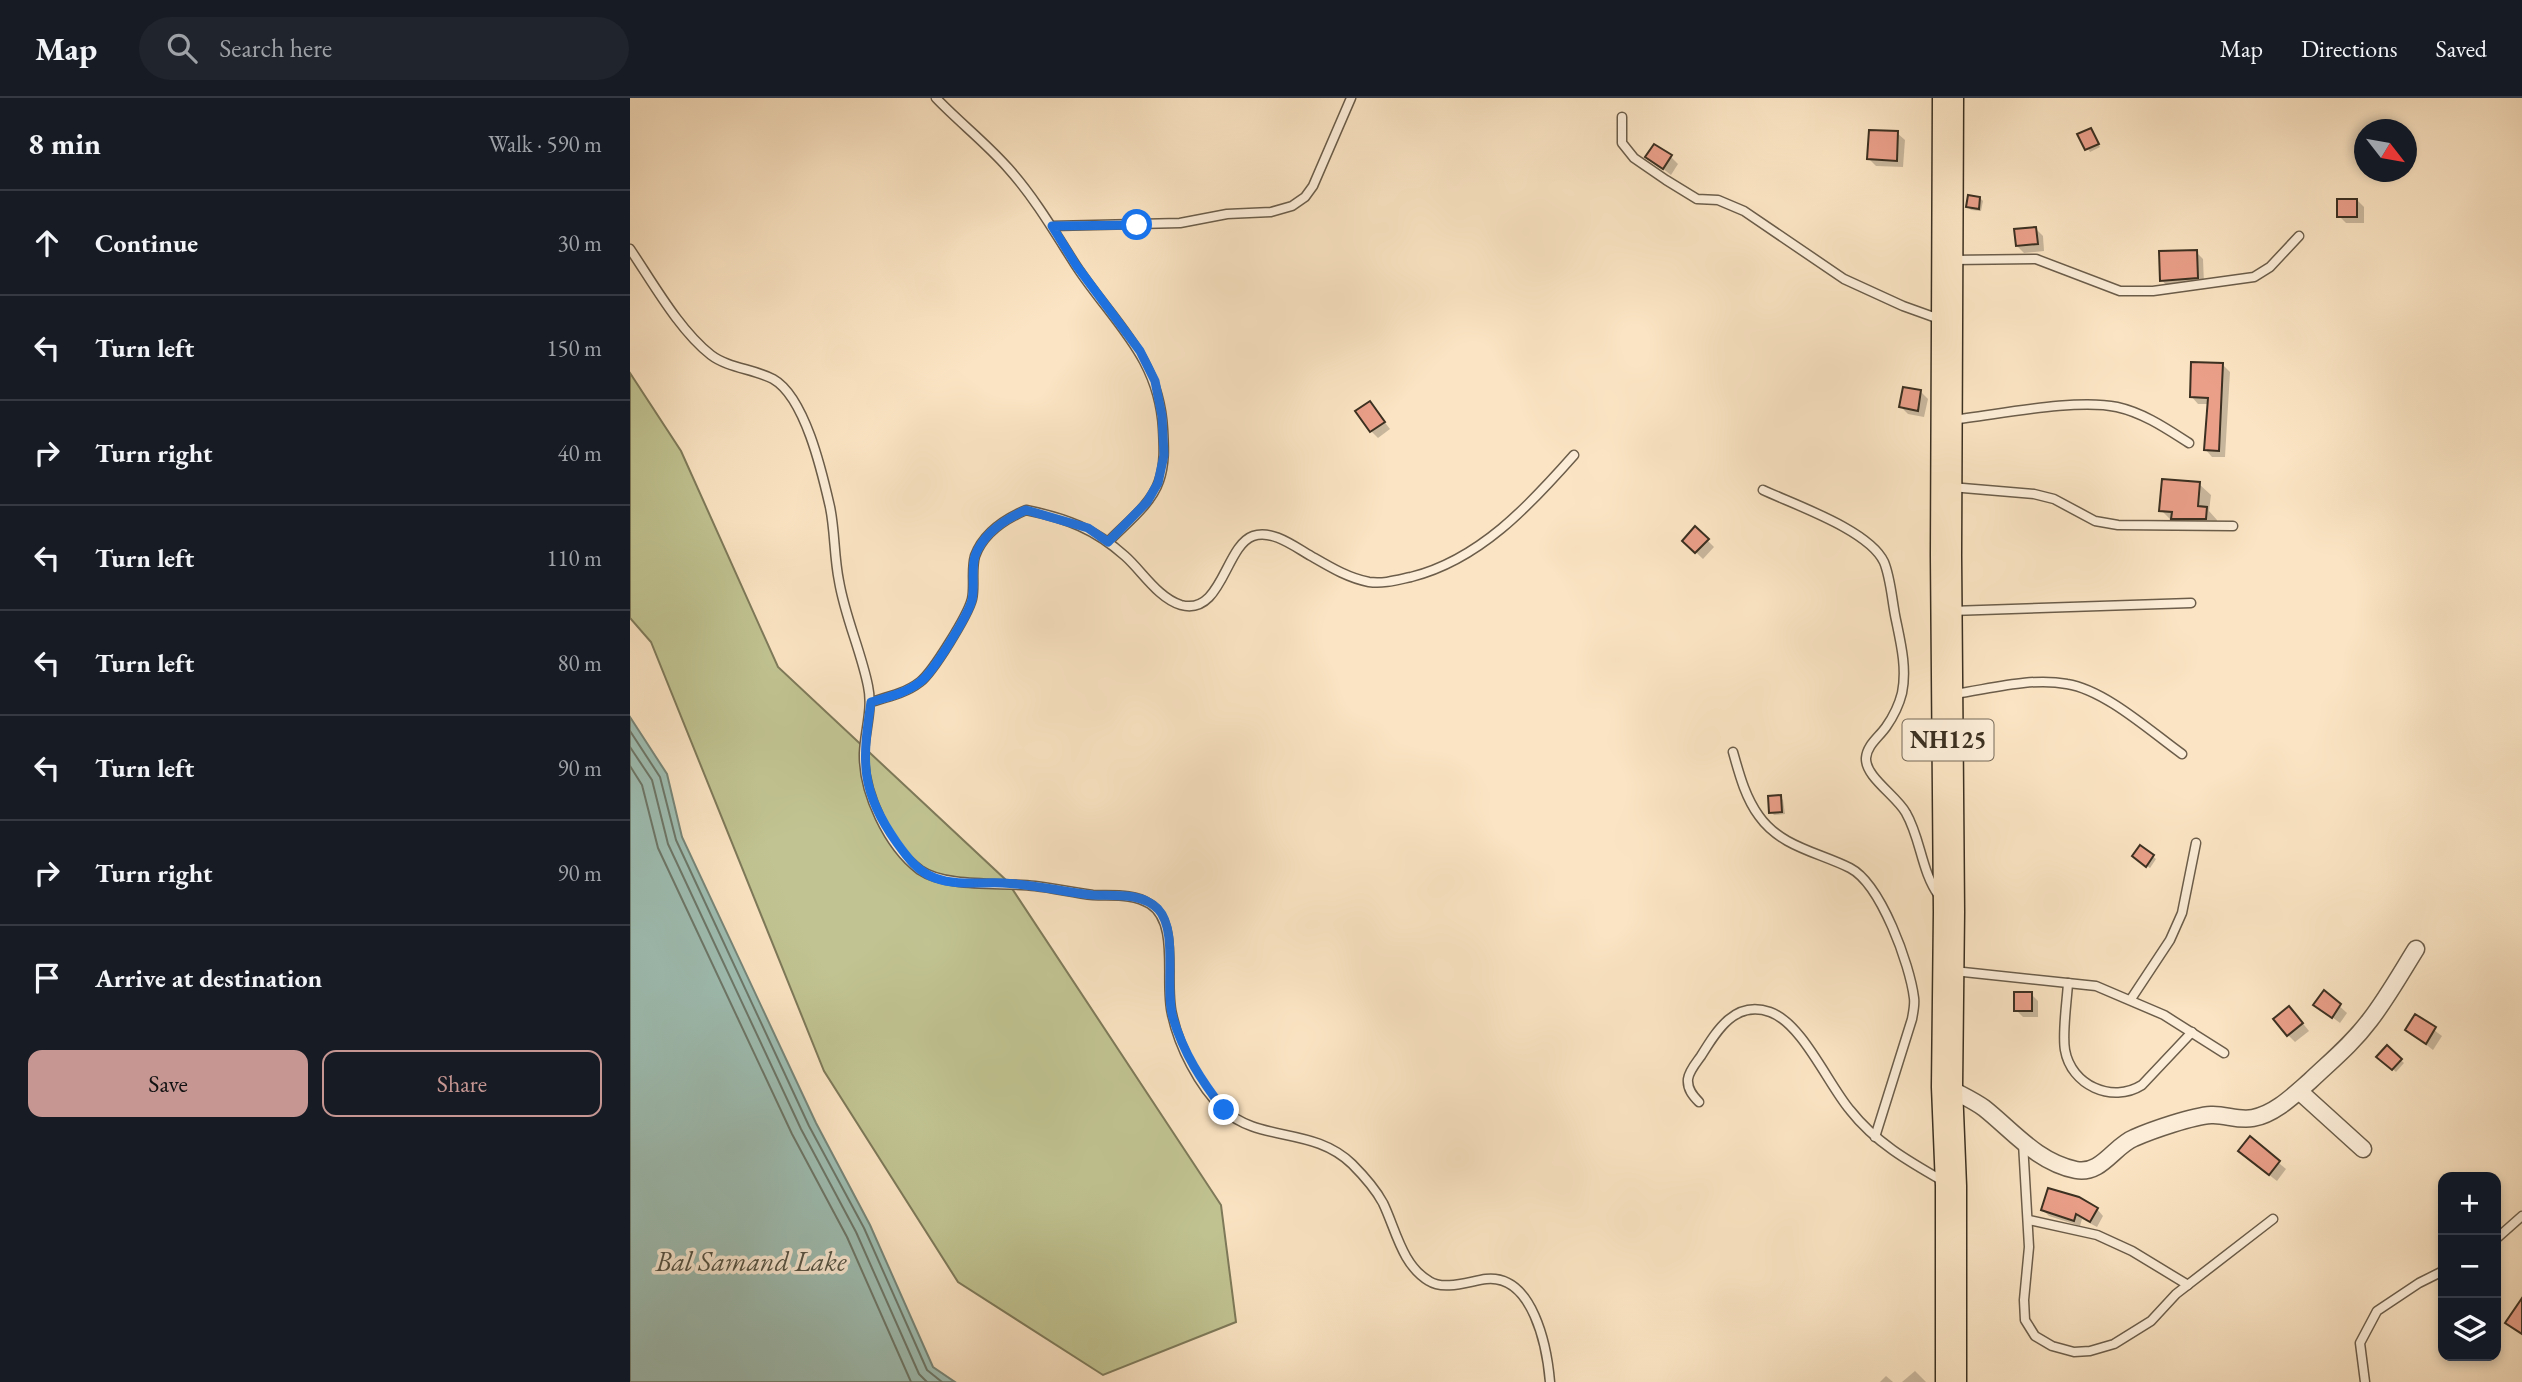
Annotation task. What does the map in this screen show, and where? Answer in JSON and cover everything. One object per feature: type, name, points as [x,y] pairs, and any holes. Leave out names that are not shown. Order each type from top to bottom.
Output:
[{"type":"highway","name":"NH125","points":[[1948,98],[1950,912],[1947,1087],[1951,1186],[1951,1382]]},
{"type":"street","points":[[1947,1087],[1982,1107],[2044,1158],[2076,1170],[2088,1170],[2134,1138],[2200,1116],[2238,1119],[2262,1116],[2299,1091],[2333,1061],[2370,1020],[2416,949]]},
{"type":"street","points":[[2299,1091],[2363,1149]]},
{"type":"lane","points":[[936,98],[1009,169],[1140,351],[1155,381],[1162,416],[1164,455],[1158,483],[1147,502],[1108,542]]},
{"type":"lane","points":[[1052,226],[1180,223],[1227,214],[1271,212],[1292,206],[1305,197],[1312,186],[1351,98]]},
{"type":"lane","points":[[1622,117],[1622,143],[1634,158],[1666,180],[1698,199],[1718,200],[1744,211],[1844,279],[1903,306],[1948,322]]},
{"type":"lane","points":[[1949,260],[2036,259],[2120,291],[2152,291],[2253,277],[2270,267],[2300,236]]},
{"type":"lane","points":[[630,249],[699,344],[715,358],[783,385],[795,401],[812,441],[829,503],[836,541],[838,580],[868,684],[871,702],[864,751],[865,779],[874,805],[909,860],[935,878],[965,883],[1041,887],[1091,895],[1124,895],[1144,900],[1159,910],[1167,925],[1172,1016],[1198,1077],[1224,1110],[1250,1126],[1304,1137],[1328,1146],[1351,1163],[1380,1198],[1403,1252],[1426,1280],[1437,1285],[1493,1278],[1513,1285],[1527,1300],[1538,1323],[1549,1366],[1550,1382]]},
{"type":"lane","points":[[1948,420],[2089,404],[2117,407],[2142,415],[2189,443]]},
{"type":"lane","points":[[871,702],[906,691],[923,680],[932,669],[972,600],[975,557],[979,550],[996,528],[1026,510],[1088,528],[1127,557],[1155,587],[1182,605],[1203,602],[1216,589],[1240,548],[1251,537],[1262,535],[1277,538],[1341,573],[1367,581],[1384,583],[1429,572],[1472,551],[1532,503],[1574,455]]},
{"type":"lane","points":[[1948,486],[2034,494],[2054,499],[2095,521],[2118,525],[2233,526]]},
{"type":"lane","points":[[1763,490],[1861,536],[1875,548],[1885,564],[1905,676],[1894,714],[1871,745],[1866,756],[1867,765],[1905,811],[1931,885],[1950,912]]},
{"type":"lane","points":[[1948,611],[2191,603]]},
{"type":"lane","points":[[1948,695],[2038,682],[2067,684],[2092,692],[2182,754]]},
{"type":"lane","points":[[1732,752],[1745,792],[1759,816],[1773,831],[1799,848],[1851,868],[1866,879],[1879,897],[1909,974],[1914,1001],[1912,1019],[1875,1137]]},
{"type":"lane","points":[[2132,999],[2170,940],[2182,913],[2196,843]]},
{"type":"lane","points":[[1948,971],[2096,986],[2132,999],[2224,1053]]},
{"type":"lane","points":[[2068,983],[2065,1050],[2074,1071],[2098,1089],[2117,1094],[2134,1090],[2142,1085],[2192,1032]]},
{"type":"lane","points":[[1699,1102],[1691,1094],[1688,1080],[1718,1028],[1732,1015],[1752,1009],[1771,1012],[1786,1021],[1804,1040],[1821,1071],[1850,1111],[1875,1137],[1897,1155],[1951,1186]]},
{"type":"lane","points":[[2023,1143],[2029,1220],[2025,1320],[2035,1336],[2052,1346],[2074,1352],[2090,1351],[2114,1344],[2151,1321],[2188,1285],[2273,1219]]},
{"type":"lane","points":[[2501,1235],[2522,1216]]},
{"type":"lane","points":[[2029,1220],[2096,1236],[2132,1251],[2188,1285]]},
{"type":"lane","points":[[2365,1382],[2360,1343],[2377,1311],[2438,1274]]},
{"type":"green space","points":[[630,373],[681,451],[778,667],[1007,881],[1221,1205],[1236,1322],[1103,1375],[958,1282],[824,1071],[651,642],[630,618]]},
{"type":"water","name":"Bal Samand Lake","points":[[630,717],[667,774],[682,837],[816,1123],[870,1225],[933,1367],[955,1382],[630,1382]]},
{"type":"building","points":[[2091,128],[2099,144],[2085,150],[2077,134]]},
{"type":"building","points":[[1869,130],[1898,131],[1897,161],[1867,159]]},
{"type":"building","points":[[1654,144],[1672,155],[1663,169],[1645,157]]},
{"type":"building","points":[[1968,195],[1980,197],[1979,209],[1966,207]]},
{"type":"building","points":[[2337,199],[2357,199],[2357,217],[2337,217]]},
{"type":"building","points":[[2036,227],[2038,244],[2016,246],[2014,229]]},
{"type":"building","points":[[2197,250],[2198,278],[2160,281],[2159,251]]},
{"type":"building","points":[[2191,362],[2223,363],[2219,451],[2204,450],[2208,398],[2190,397]]},
{"type":"building","points":[[1903,387],[1921,390],[1918,411],[1899,407]]},
{"type":"building","points":[[1370,401],[1385,422],[1370,432],[1355,411]]},
{"type":"building","points":[[2162,479],[2200,482],[2198,506],[2207,507],[2206,519],[2171,519],[2172,512],[2159,511]]},
{"type":"building","points":[[1695,526],[1709,539],[1695,553],[1682,541]]},
{"type":"building","points":[[1781,795],[1782,812],[1769,813],[1768,796]]},
{"type":"building","points":[[2140,845],[2154,855],[2146,867],[2132,856]]},
{"type":"building","points":[[2324,990],[2341,1004],[2332,1018],[2313,1005]]},
{"type":"building","points":[[2014,992],[2032,992],[2032,1011],[2014,1011]]},
{"type":"building","points":[[2289,1006],[2303,1023],[2287,1036],[2273,1019]]},
{"type":"building","points":[[2415,1014],[2436,1027],[2426,1044],[2405,1030]]},
{"type":"building","points":[[2387,1045],[2402,1059],[2392,1070],[2376,1057]]},
{"type":"building","points":[[2250,1136],[2280,1161],[2269,1175],[2238,1151]]},
{"type":"building","points":[[2048,1188],[2079,1197],[2098,1208],[2090,1222],[2076,1214],[2074,1221],[2041,1210]]},
{"type":"building","points":[[2522,1298],[2522,1334],[2505,1323]]},
{"type":"route","points":[[1137,225],[1052,226],[1076,265],[1140,351],[1155,381],[1162,416],[1164,455],[1158,483],[1147,502],[1108,542],[1088,528],[1026,510],[996,528],[983,542],[975,557],[972,600],[932,669],[923,680],[906,691],[871,702],[864,751],[865,779],[887,830],[909,860],[935,878],[965,883],[1041,887],[1091,895],[1124,895],[1144,900],[1159,910],[1167,925],[1172,1016],[1198,1077],[1224,1110]]}]
